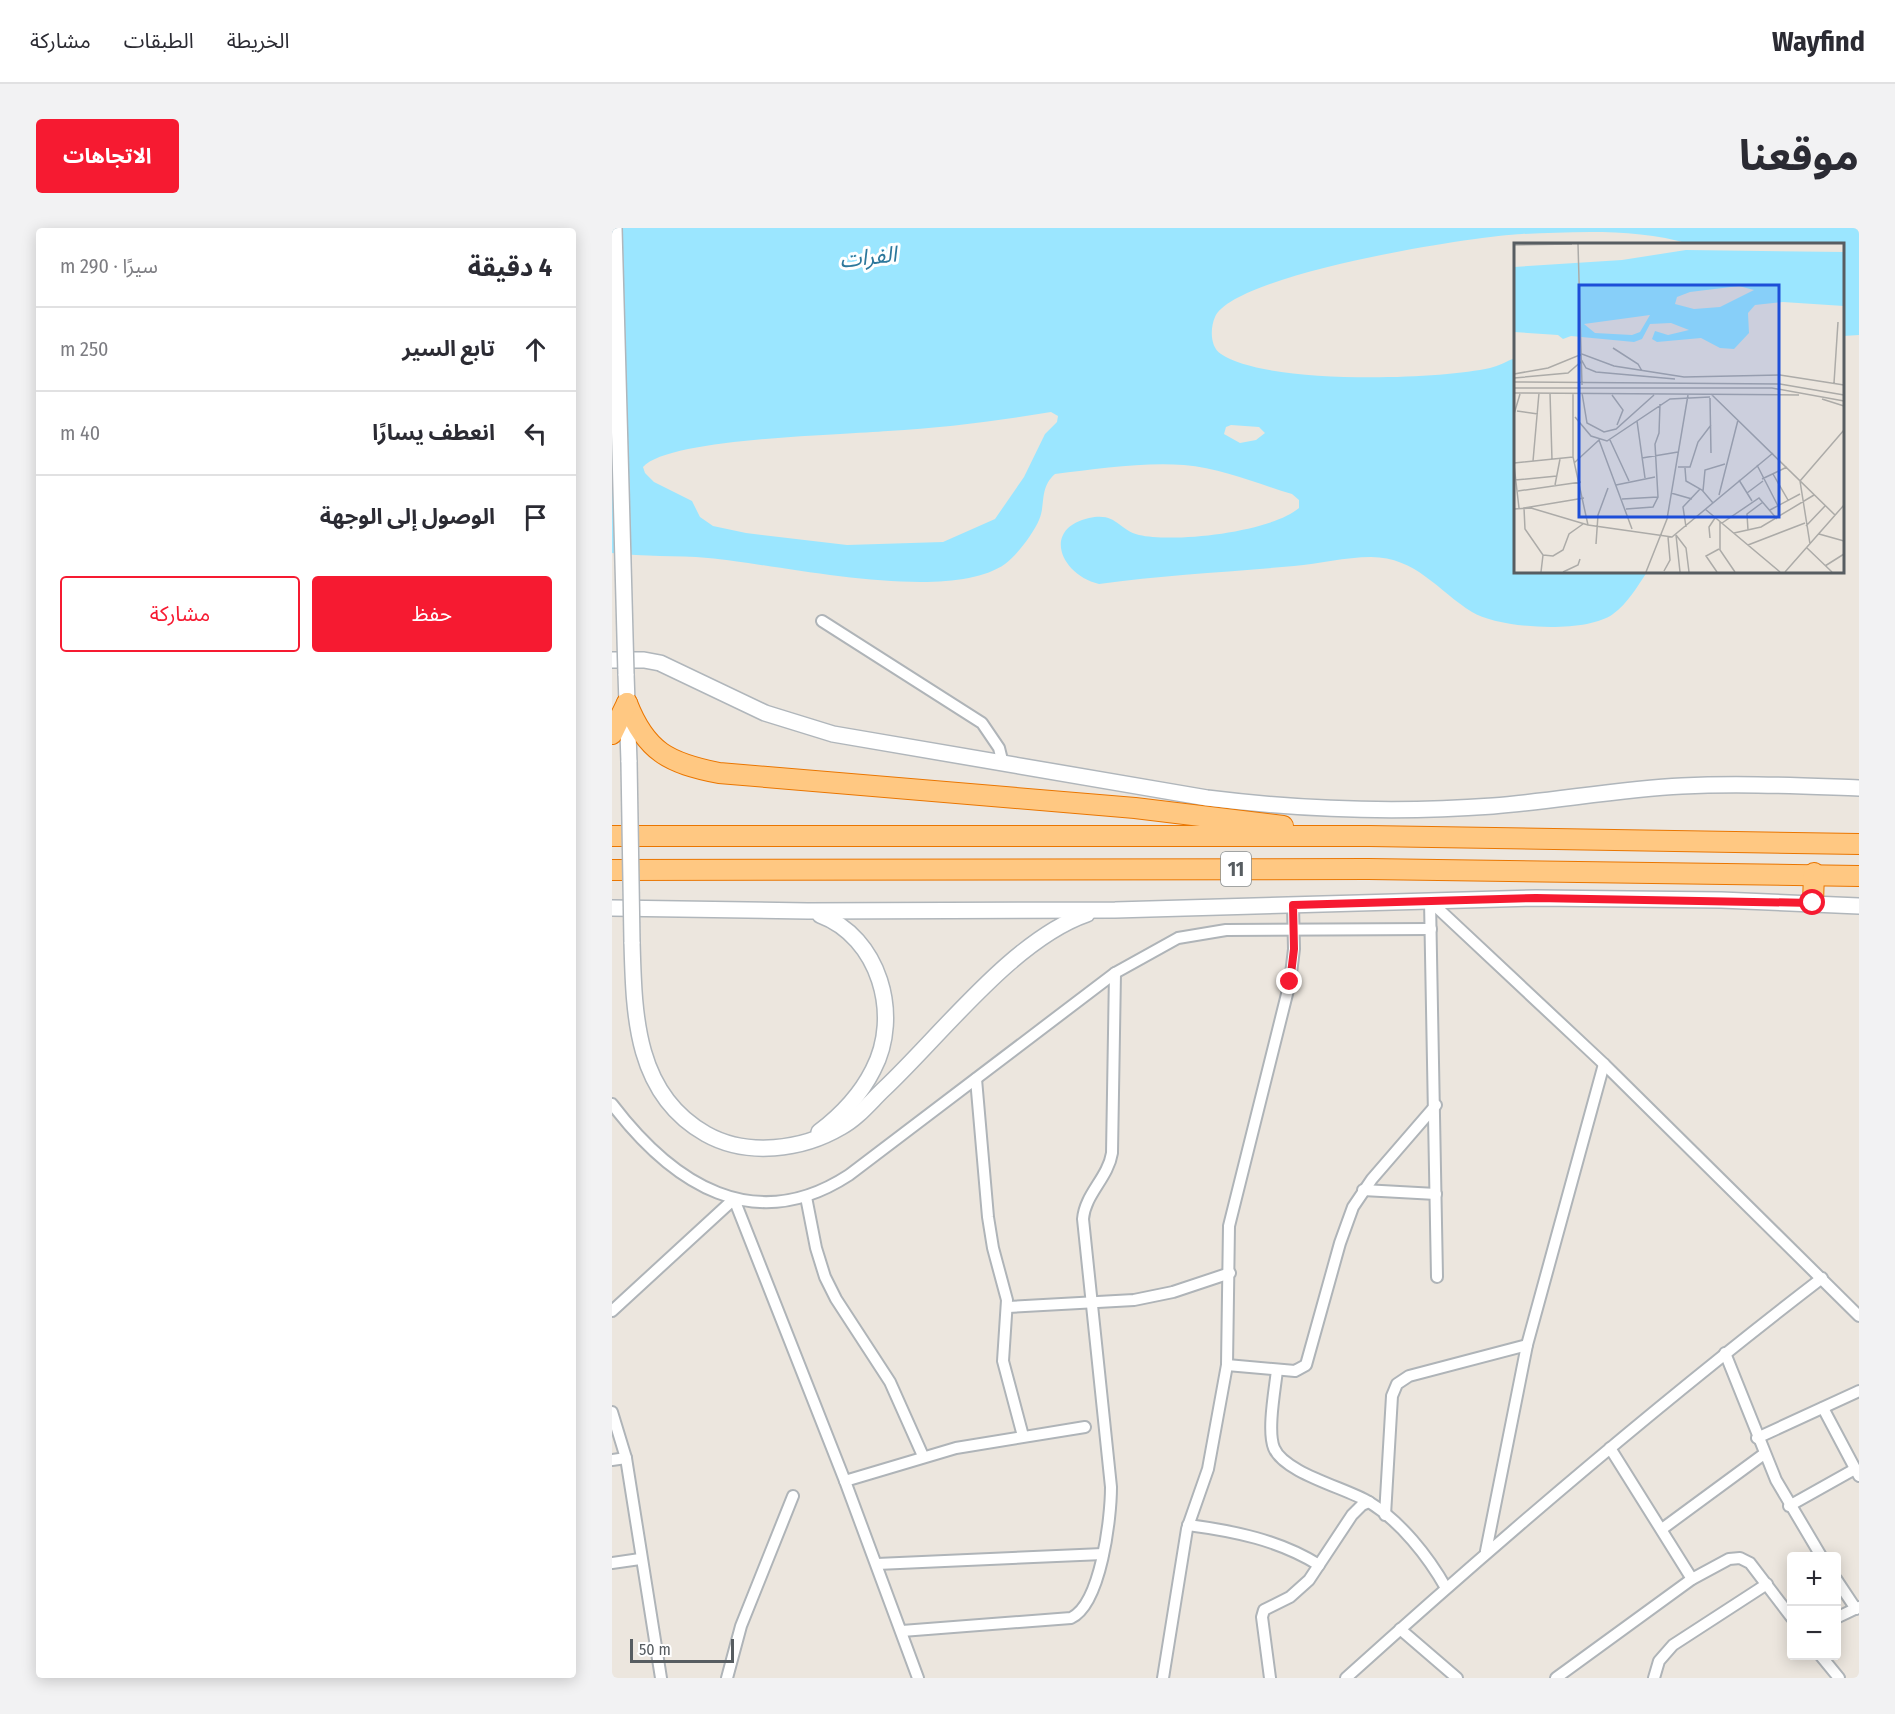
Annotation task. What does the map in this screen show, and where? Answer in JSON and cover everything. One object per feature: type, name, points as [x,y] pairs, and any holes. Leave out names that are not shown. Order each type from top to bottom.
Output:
[{"type":"highway","points":[[612,734],[627,703]]},
{"type":"highway","points":[[627,703],[641,733],[653,748],[671,761],[719,773],[1135,808],[1369,836],[1368,869]]},
{"type":"highway","name":"11","points":[[612,836],[1369,836],[1859,844]]},
{"type":"highway","name":"11","points":[[612,870],[1368,869],[1814,873],[1859,876]]},
{"type":"highway","points":[[1813,903],[1814,873]]},
{"type":"main road","points":[[614,228],[635,1020],[640,1044],[656,1084],[674,1110],[691,1125],[716,1140],[739,1146],[786,1147],[843,1126],[858,1114],[995,977],[1030,946],[1069,920],[1089,913],[1115,910]]},
{"type":"main road","points":[[612,660],[644,660],[660,663],[765,713],[821,731],[1003,764],[1208,798],[1265,805],[1357,810],[1495,806],[1681,786],[1764,784],[1859,788]]},
{"type":"main road","points":[[612,908],[808,911],[1115,910],[1629,898],[1859,906]]},
{"type":"main road","points":[[807,1140],[841,1112],[858,1093],[874,1069],[883,1041],[885,1012],[880,983],[869,956],[855,936],[837,921],[808,911]]},
{"type":"street","points":[[822,621],[982,723],[995,741],[1003,764]]},
{"type":"street","points":[[1430,901],[1436,1105],[1437,1277]]},
{"type":"street","points":[[1430,901],[1604,1064],[1859,1316]]},
{"type":"street","points":[[1163,1678],[1188,1525],[1208,1469],[1227,1365],[1229,1226],[1290,982],[1293,905]]},
{"type":"street","points":[[612,1104],[644,1141],[684,1174],[716,1193],[734,1199],[770,1204],[806,1197],[849,1175],[1115,973],[1163,944],[1194,933],[1431,929]]},
{"type":"street","points":[[902,1630],[1071,1618],[1086,1606],[1103,1554],[1110,1521],[1110,1487],[1083,1219],[1086,1205],[1108,1169],[1112,1153],[1115,973]]},
{"type":"street","points":[[1486,1551],[1527,1345],[1604,1064]]},
{"type":"street","points":[[976,1079],[988,1217],[1008,1307],[1003,1333],[1003,1361],[1023,1436]]},
{"type":"street","points":[[1227,1365],[1276,1370],[1301,1369],[1310,1360],[1346,1224],[1363,1190],[1436,1105]]},
{"type":"street","points":[[1363,1190],[1436,1194]]},
{"type":"street","points":[[806,1197],[816,1248],[825,1277],[890,1382],[923,1456]]},
{"type":"street","points":[[612,1311],[734,1199]]},
{"type":"street","points":[[734,1199],[877,1564],[918,1678]]},
{"type":"street","points":[[1008,1307],[1092,1304],[1154,1297],[1230,1273]]},
{"type":"street","points":[[1346,1678],[1486,1551],[1725,1353],[1822,1278]]},
{"type":"street","points":[[1385,1515],[1390,1403],[1397,1384],[1409,1376],[1527,1345]]},
{"type":"street","points":[[1725,1353],[1764,1454],[1789,1506],[1818,1552]]},
{"type":"street","points":[[1276,1370],[1272,1439],[1278,1455],[1292,1466],[1369,1502],[1416,1546],[1435,1568],[1446,1588]]},
{"type":"street","points":[[1758,1438],[1859,1391]]},
{"type":"street","points":[[1789,1506],[1857,1473],[1823,1408]]},
{"type":"street","points":[[612,1412],[626,1458],[640,1559],[661,1678]]},
{"type":"street","points":[[845,1481],[923,1456],[1023,1436],[1085,1427]]},
{"type":"street","points":[[1610,1448],[1692,1579]]},
{"type":"street","points":[[1662,1529],[1764,1454]]},
{"type":"street","points":[[612,1460],[626,1458]]},
{"type":"street","points":[[727,1678],[741,1626],[793,1496]]},
{"type":"street","points":[[1270,1678],[1263,1613],[1269,1605],[1299,1590],[1352,1515],[1362,1505],[1369,1502]]},
{"type":"street","points":[[1188,1525],[1255,1537],[1281,1545],[1318,1565]]},
{"type":"street","points":[[877,1564],[1103,1554]]},
{"type":"street","points":[[1556,1678],[1692,1579],[1724,1561],[1740,1558],[1750,1563],[1787,1612]]},
{"type":"street","points":[[612,1563],[640,1559]]},
{"type":"street","points":[[1654,1678],[1659,1661],[1673,1645],[1767,1584]]},
{"type":"street","points":[[1841,1586],[1857,1608],[1841,1616]]},
{"type":"street","points":[[1400,1629],[1457,1678]]},
{"type":"street","points":[[1824,1660],[1839,1678]]},
{"type":"water","name":"الفرات","points":[[612,228],[1859,228],[1859,335],[1844,336],[1844,243],[1685,243],[1648,235],[1606,232],[1495,236],[1357,260],[1307,272],[1264,286],[1232,301],[1215,317],[1212,337],[1217,351],[1244,364],[1275,371],[1352,377],[1432,375],[1490,368],[1514,358],[1514,573],[1646,573],[1632,594],[1613,614],[1584,625],[1543,627],[1485,618],[1460,604],[1414,569],[1387,559],[1371,557],[1099,584],[1086,579],[1066,562],[1061,541],[1065,532],[1074,524],[1089,518],[1112,519],[1132,533],[1139,535],[1175,538],[1222,534],[1246,529],[1286,516],[1299,508],[1299,500],[1292,494],[1225,473],[1184,465],[1136,465],[1055,474],[1047,485],[1036,526],[1024,544],[1005,564],[978,576],[944,581],[904,582],[861,579],[708,558],[612,553]],"holes":[[[1051,412],[1058,416],[1057,422],[1045,434],[1024,477],[995,519],[943,542],[847,545],[746,533],[713,526],[700,517],[692,501],[654,482],[645,473],[643,467],[659,457],[720,444],[929,428]],[[1231,425],[1259,427],[1265,433],[1256,440],[1240,443],[1224,434],[1226,427]]]},
{"type":"route","points":[[1290,982],[1294,949],[1293,905],[1536,898],[1813,903]]}]
